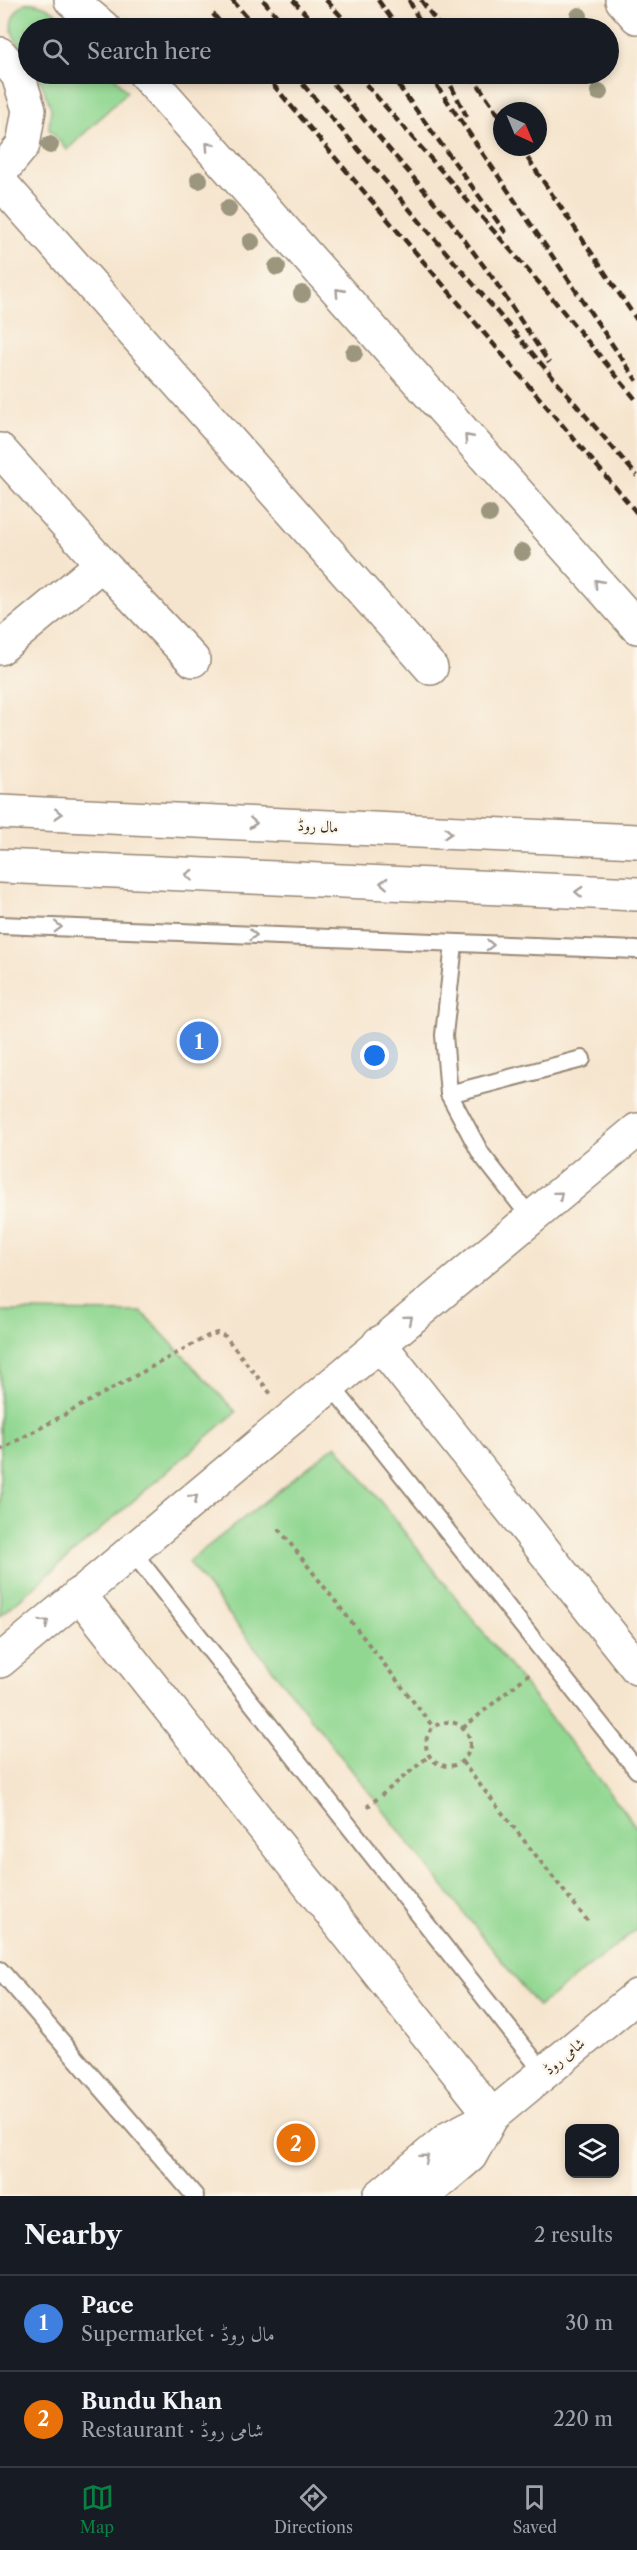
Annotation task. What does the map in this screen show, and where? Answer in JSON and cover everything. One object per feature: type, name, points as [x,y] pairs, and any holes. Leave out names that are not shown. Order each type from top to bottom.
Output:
[{"type":"street","points":[[71,0],[92,18]]},
{"type":"street","points":[[622,0],[637,16]]},
{"type":"street","points":[[0,54],[18,75]]},
{"type":"street","points":[[0,173],[23,145],[28,110],[21,84]]},
{"type":"street","points":[[154,84],[637,627]]},
{"type":"street","points":[[0,182],[430,668]]},
{"type":"street","points":[[0,450],[102,564],[193,660]]},
{"type":"street","points":[[0,648],[102,564]]},
{"type":"street","name":"مال روڈ","points":[[0,812],[637,842]]},
{"type":"street","points":[[0,866],[637,894]]},
{"type":"street","points":[[0,1661],[637,1130]]},
{"type":"street","points":[[379,1343],[637,1668]]},
{"type":"street","points":[[79,1594],[492,2116]]},
{"type":"street","name":"شامی روڈ","points":[[380,2196],[449,2138],[492,2116],[637,1996]]},
{"type":"street","name":"شامی روڈ","points":[[423,2196],[470,2156],[492,2116]]},
{"type":"lane","points":[[0,925],[634,953]]},
{"type":"lane","points":[[454,944],[444,1035],[449,1094],[481,1154],[531,1218]]},
{"type":"lane","points":[[449,1094],[582,1059]]},
{"type":"lane","points":[[330,1384],[637,1770]]},
{"type":"lane","points":[[131,1550],[544,2073]]},
{"type":"lane","points":[[0,1970],[195,2196]]},
{"type":"path","points":[[0,1450],[217,1333],[225,1336],[290,1418]]},
{"type":"path","points":[[279,1529],[434,1728]]},
{"type":"path","points":[[463,1728],[549,1659]]},
{"type":"path","points":[[446,1722],[463,1728],[470,1745],[468,1754],[462,1762],[453,1766],[435,1763],[429,1755],[427,1738],[434,1728],[446,1722]]},
{"type":"path","points":[[347,1823],[429,1755]]},
{"type":"path","points":[[462,1762],[590,1924]]},
{"type":"green space","points":[[25,3],[33,3],[46,7],[63,18],[18,18],[18,43],[11,24],[17,10]]},
{"type":"green space","points":[[42,84],[120,84],[127,92],[67,150],[49,129],[51,108]]},
{"type":"green space","points":[[0,1311],[142,1312],[236,1412],[0,1616]]},
{"type":"green space","points":[[336,1445],[637,1828],[637,1929],[538,2007],[188,1562]]},
{"type":"railway","points":[[232,0],[247,18]]},
{"type":"railway","points":[[263,0],[278,18]]},
{"type":"railway","points":[[293,0],[309,18]]},
{"type":"railway","points":[[326,0],[343,18]]},
{"type":"railway","points":[[378,0],[391,18]]},
{"type":"railway","points":[[409,0],[418,18]]},
{"type":"railway","points":[[421,0],[434,18]]},
{"type":"railway","points":[[213,14],[216,18]]},
{"type":"railway","points":[[272,84],[637,513]]},
{"type":"railway","points":[[303,84],[637,476]]},
{"type":"railway","points":[[334,84],[447,217],[492,277],[549,363]]},
{"type":"railway","points":[[366,84],[547,292],[637,401]]},
{"type":"railway","points":[[397,84],[506,233]]},
{"type":"railway","points":[[436,84],[637,381]]},
{"type":"railway","points":[[450,84],[467,117]]},
{"type":"railway","points":[[478,84],[493,107]]},
{"type":"railway","points":[[526,156],[637,320]]},
{"type":"place","name":"Pace","points":[[199,1041]]},
{"type":"place","name":"Bundu Khan","points":[[296,2143]]}]
